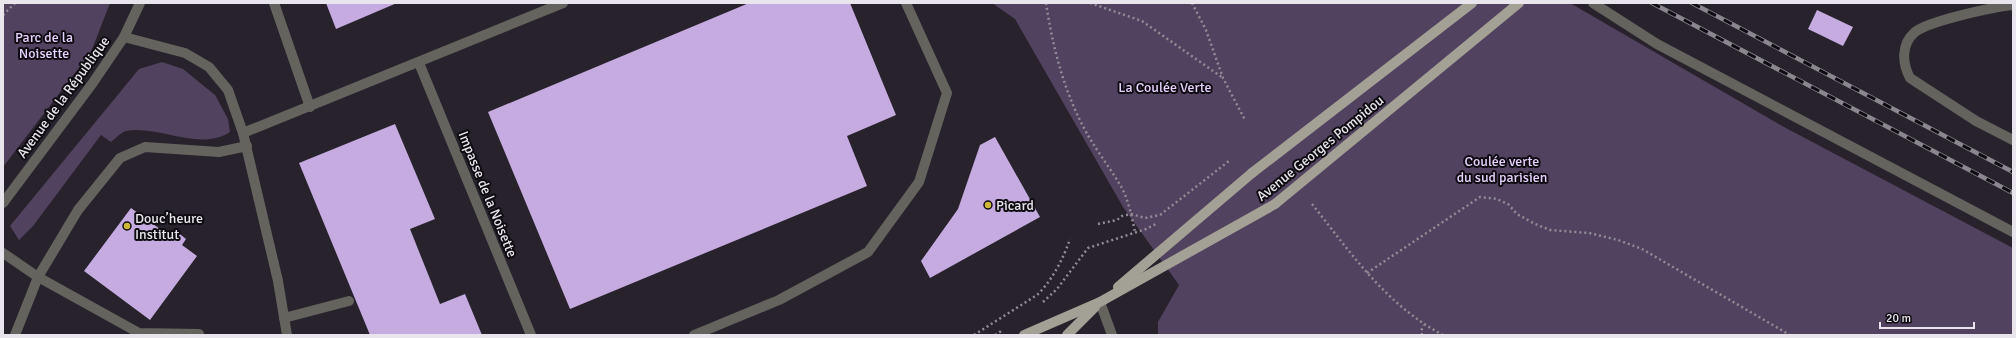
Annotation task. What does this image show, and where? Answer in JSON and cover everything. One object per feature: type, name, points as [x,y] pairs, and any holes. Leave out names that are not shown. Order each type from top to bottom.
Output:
[{"type":"main road","name":"Avenue Georges Pompidou","points":[[1067,335],[1100,302],[1252,173],[1472,3]]},
{"type":"main road","name":"Avenue Georges Pompidou","points":[[1024,335],[1100,302],[1276,204],[1519,3]]},
{"type":"street","name":"Avenue de la République","points":[[3,203],[92,84],[124,37],[140,3]]},
{"type":"street","points":[[274,3],[310,107]]},
{"type":"street","points":[[244,132],[419,63],[563,3]]},
{"type":"street","points":[[694,335],[779,300],[868,252],[919,182],[947,93],[906,3]]},
{"type":"street","points":[[1593,3],[1657,44],[2013,232]]},
{"type":"street","points":[[2013,5],[1972,13],[1924,27],[1914,33],[1904,50],[1905,69],[1910,78],[1976,120],[2013,140]]},
{"type":"street","points":[[124,37],[185,53],[209,67],[228,90],[244,132],[278,281],[287,335]]},
{"type":"street","name":"Impasse de la Noisette","points":[[419,63],[531,335]]},
{"type":"street","points":[[15,335],[38,277],[78,210],[120,158],[145,147],[219,152],[246,146]]},
{"type":"street","points":[[3,253],[38,277],[139,333],[199,334]]},
{"type":"street","points":[[284,318],[349,301]]},
{"type":"street","points":[[1100,302],[1112,335]]},
{"type":"path","points":[[3,14],[15,3]]},
{"type":"path","points":[[1046,3],[1051,36],[1073,106],[1088,136],[1122,188],[1131,214],[1135,232]]},
{"type":"path","points":[[1090,3],[1142,21],[1223,78]]},
{"type":"path","points":[[1192,3],[1206,30],[1223,78],[1245,120]]},
{"type":"path","points":[[1098,224],[1117,220],[1122,216],[1131,214],[1145,218],[1160,215],[1231,160]]},
{"type":"path","points":[[1367,273],[1480,197],[1497,199],[1508,204],[1517,214],[1550,230],[1589,233],[1618,240],[1642,249],[1790,335]]},
{"type":"path","points":[[1312,204],[1367,273],[1391,300],[1424,324],[1443,335]]},
{"type":"path","points":[[1041,304],[1057,289],[1088,248],[1146,229],[1160,221]]},
{"type":"path","points":[[974,335],[1045,288],[1066,251],[1070,239]]},
{"type":"path","points":[[1422,335],[1421,330],[1424,324]]},
{"type":"path","points":[[995,335],[1007,329]]},
{"type":"green space","name":"Parc de la Noisette","points":[[3,3],[110,3],[91,52],[3,167]]},
{"type":"green space","name":"Coulée verte du sud parisien","points":[[992,3],[1570,3],[1784,127],[2013,248],[2013,335],[1158,335],[1158,322],[1179,285],[1123,207],[1015,19]]},
{"type":"green space","points":[[162,62],[183,69],[215,95],[228,119],[230,132],[218,137],[193,139],[152,131],[126,131],[111,142],[101,135],[33,226],[19,240],[10,226],[139,69]]},
{"type":"building","points":[[326,3],[397,3],[336,29]]},
{"type":"building","points":[[749,3],[850,3],[896,115],[847,136],[867,186],[570,309],[488,112]]},
{"type":"building","points":[[1817,10],[1853,27],[1843,46],[1808,29]]},
{"type":"building","points":[[395,124],[435,219],[410,229],[440,304],[465,294],[482,335],[370,335],[299,163]]},
{"type":"building","points":[[995,137],[1040,217],[930,278],[921,261],[958,209],[980,145]]},
{"type":"building","points":[[131,208],[171,237],[176,231],[186,239],[182,245],[197,256],[150,320],[84,271]]},
{"type":"railway","points":[[1652,3],[2013,193]]},
{"type":"railway","points":[[1692,3],[2013,172]]},
{"type":"place","name":"Picard","points":[[988,205]]},
{"type":"place","name":"Douc’heure Institut","points":[[127,226]]},
{"type":"park label","name":"La Coulée Verte","points":[[1165,87]]}]
